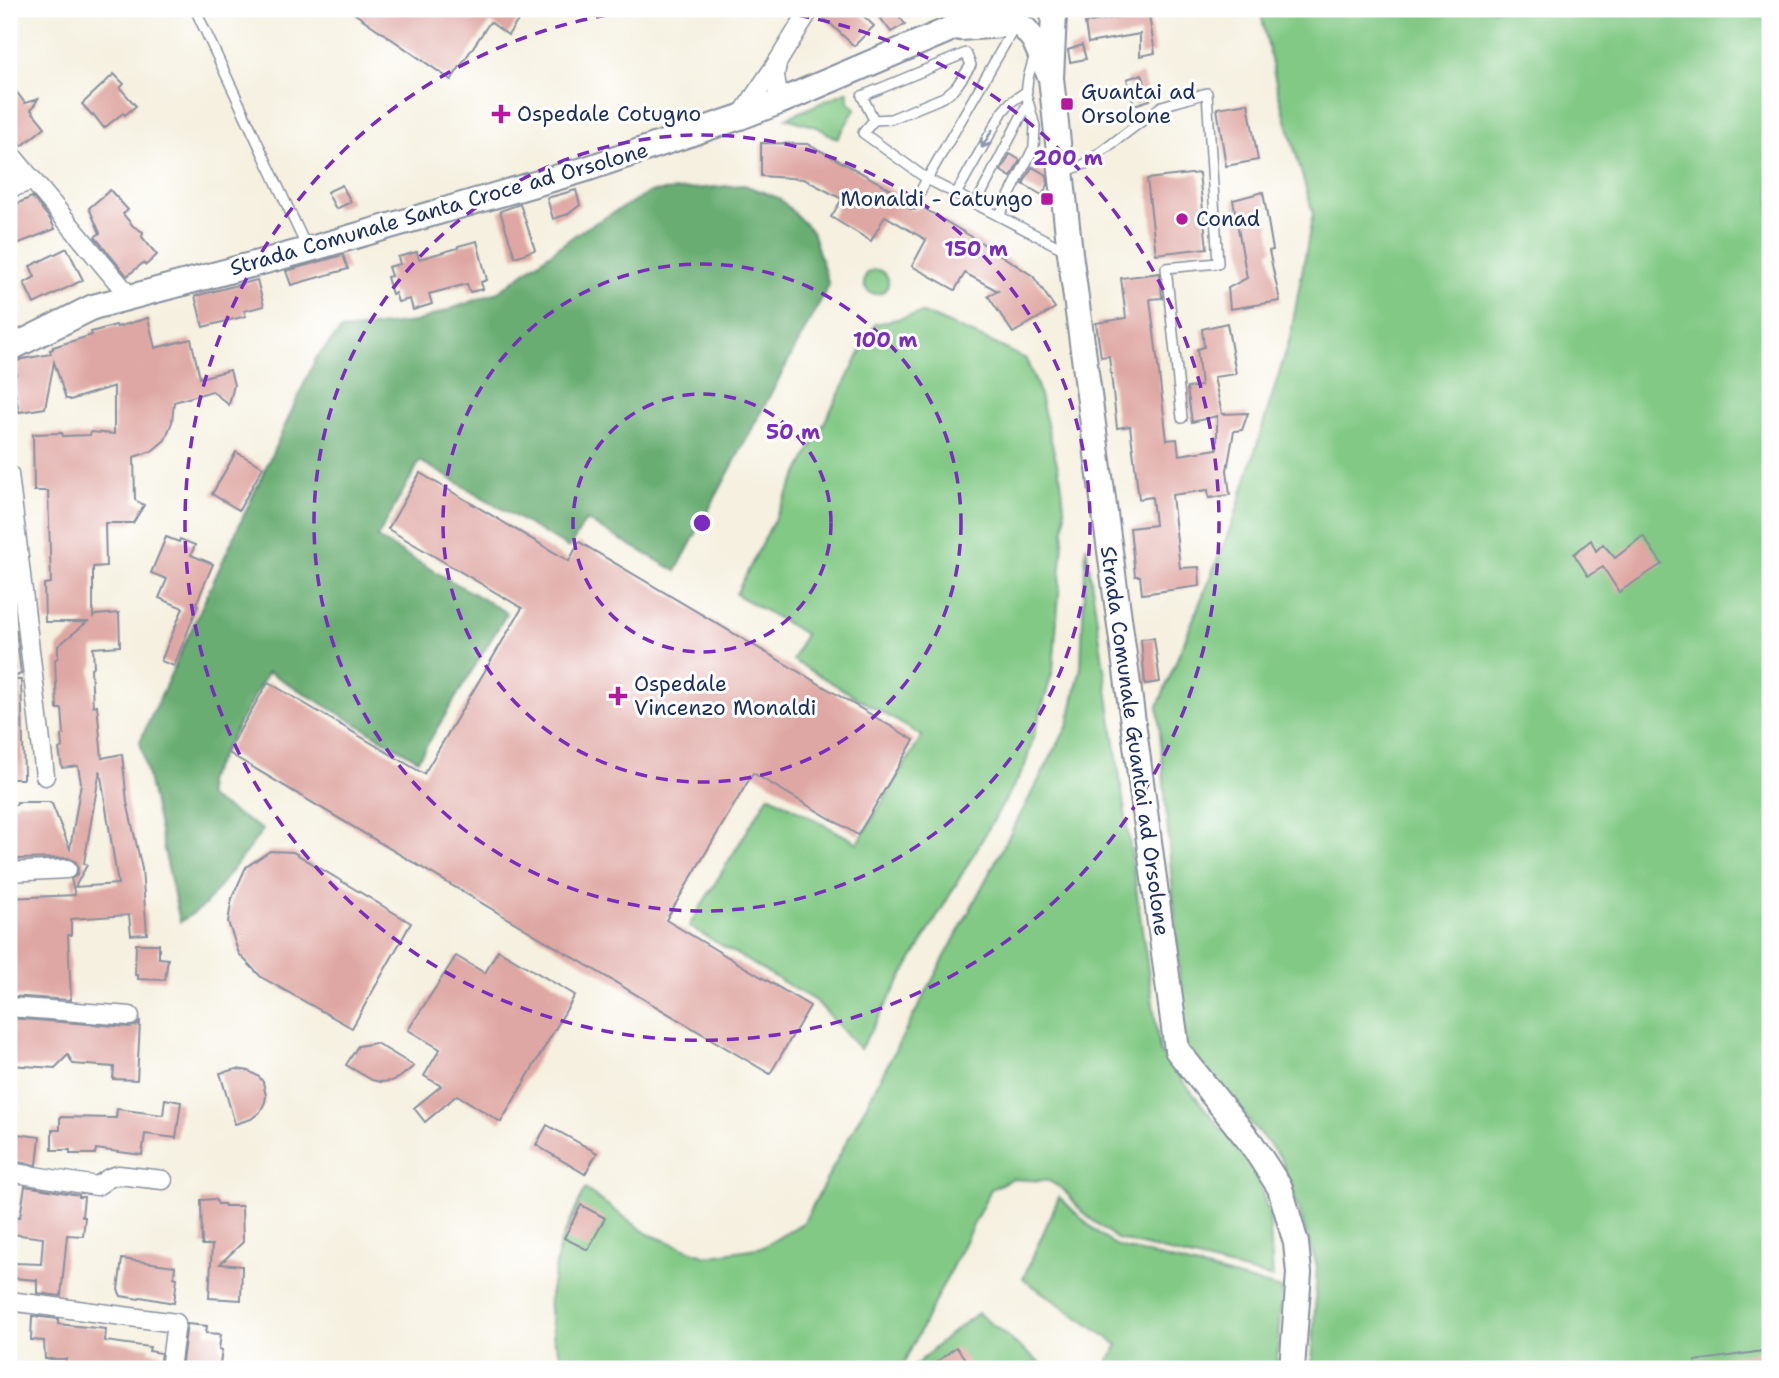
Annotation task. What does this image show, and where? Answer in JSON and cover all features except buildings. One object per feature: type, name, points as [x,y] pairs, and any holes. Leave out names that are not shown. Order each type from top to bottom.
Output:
[{"type":"street","points":[[740,117],[810,9]]},
{"type":"street","name":"Strada Comunale Santa Croce ad Orsolone","points":[[9,349],[93,307],[307,250],[583,170],[740,117],[946,31],[987,9]]},
{"type":"street","points":[[1022,27],[1034,30],[1042,28],[1050,22],[1055,11]]},
{"type":"street","name":"Strada Comunale Guantai ad Orsolone","points":[[1055,11],[1051,78],[1070,253],[1177,1050],[1251,1143],[1280,1188],[1296,1243],[1298,1273],[1292,1369]]},
{"type":"street","name":"Strada Comunale Santa Croce ad Orsolone","points":[[946,31],[966,27],[1022,27]]},
{"type":"street","name":"Strada Comunale Guantai ad Orsolone","points":[[1022,27],[1051,78]]},
{"type":"street","points":[[777,63],[775,75],[779,102]]},
{"type":"street","points":[[9,152],[130,297]]},
{"type":"street","points":[[9,189],[33,180]]},
{"type":"street","points":[[9,474],[45,776]]},
{"type":"street","points":[[9,872],[67,869]]},
{"type":"street","points":[[9,1007],[130,1016]]},
{"type":"street","points":[[9,1172],[97,1186],[118,1175],[163,1180]]},
{"type":"street","points":[[9,1301],[176,1323],[170,1369]]},
{"type":"lane","points":[[195,9],[307,250]]},
{"type":"lane","points":[[999,216],[1034,147],[1035,126],[1028,103],[1022,27]]},
{"type":"lane","points":[[914,203],[1022,27]]},
{"type":"lane","points":[[874,120],[862,96],[966,54],[971,65],[956,87],[944,97],[891,118],[874,120],[863,134],[927,179],[1070,253]]},
{"type":"lane","points":[[956,194],[1003,111],[1027,91]]},
{"type":"lane","points":[[1062,174],[1085,164],[1162,106],[1207,93],[1218,263],[1166,268],[1182,418]]},
{"type":"lane","points":[[976,204],[1028,103]]},
{"type":"green space","points":[[1260,9],[1770,9],[1770,1369],[1312,1369],[1317,1266],[1281,1158],[1185,1047],[1158,706],[1234,519],[1290,338],[1313,213],[1278,92]]},
{"type":"green space","points":[[848,91],[848,102],[856,108],[837,139],[817,127],[786,118]]},
{"type":"green space","points":[[744,185],[779,198],[812,231],[829,285],[676,571],[586,520],[569,548],[420,461],[377,538],[507,613],[418,760],[268,672],[207,781],[208,797],[263,830],[204,906],[180,922],[140,741],[316,358],[341,330],[415,322],[498,292],[579,232],[650,192]]},
{"type":"green space","points":[[876,270],[885,273],[888,282],[885,291],[876,294],[867,291],[864,282],[867,273]]},
{"type":"green space","points":[[923,313],[1026,359],[1038,388],[1061,480],[1065,516],[1053,670],[1025,766],[860,1049],[817,1002],[689,926],[769,795],[858,843],[922,736],[793,660],[805,634],[736,594],[875,324]]},
{"type":"green space","points":[[1086,545],[1160,1052],[1254,1170],[1269,1213],[1273,1278],[1117,1239],[1083,1213],[1064,1190],[1049,1181],[1011,1179],[991,1189],[901,1369],[567,1369],[554,1340],[549,1301],[560,1244],[585,1189],[648,1234],[706,1256],[763,1247],[804,1222],[1068,725],[1081,667]]},
{"type":"green space","points":[[1059,1197],[1094,1230],[1114,1244],[1282,1289],[1276,1369],[1104,1369],[1118,1345],[1023,1279]]},
{"type":"green space","points":[[978,1313],[1047,1369],[911,1369]]},
{"type":"place","name":"Guantai ad Orsolone","points":[[1067,104]]},
{"type":"place","name":"Ospedale Cotugno","points":[[501,114]]},
{"type":"place","name":"Monaldi - Catungo","points":[[1047,199]]},
{"type":"place","name":"Conad","points":[[1182,219]]},
{"type":"place","name":"Ospedale Vincenzo Monaldi","points":[[618,696]]}]
